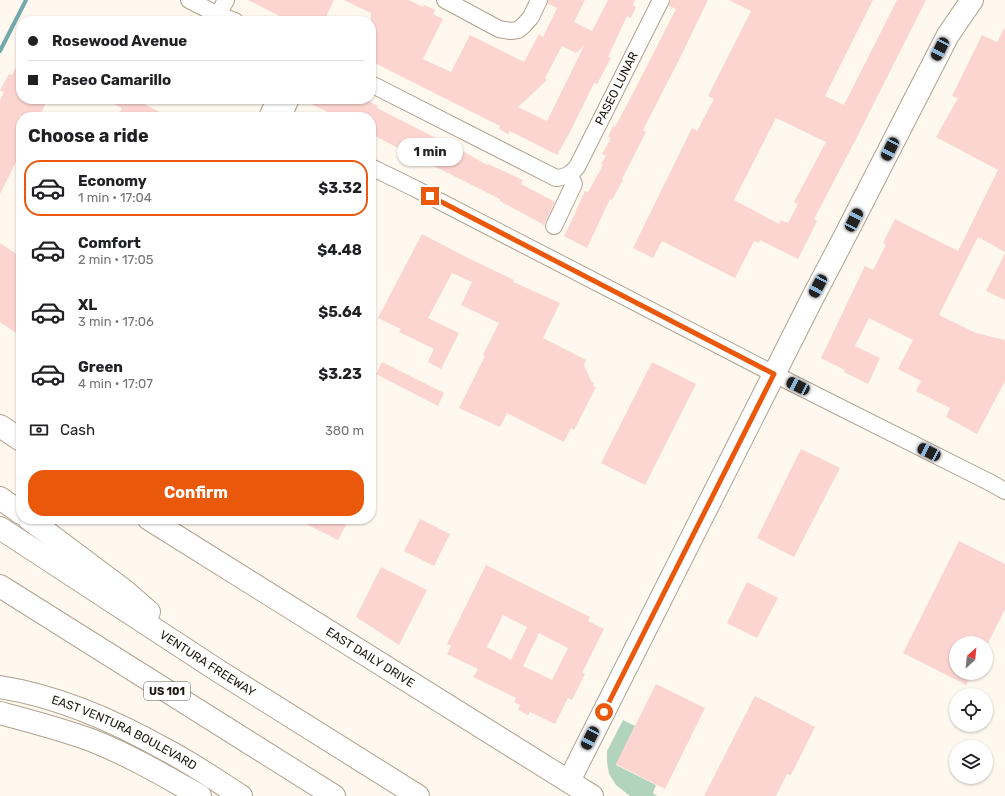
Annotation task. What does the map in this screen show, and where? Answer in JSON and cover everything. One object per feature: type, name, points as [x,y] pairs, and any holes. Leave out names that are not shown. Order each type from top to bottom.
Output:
[{"type":"main road","points":[[569,781],[774,374],[948,35],[972,0]]},
{"type":"main road","points":[[0,426],[16,437]]},
{"type":"main road","points":[[0,498],[16,509]]},
{"type":"main road","points":[[36,524],[125,591],[217,670]]},
{"type":"main road","name":"EAST DAILY DRIVE","points":[[157,524],[592,796]]},
{"type":"main road","name":"VENTURA FREEWAY","points":[[0,528],[217,670],[418,796]]},
{"type":"main road","name":"US 101","points":[[0,586],[334,796]]},
{"type":"main road","name":"EAST VENTURA BOULEVARD","points":[[0,687],[11,688],[64,703],[106,719],[168,751],[241,796]]},
{"type":"main road","name":"EAST VENTURA BOULEVARD","points":[[0,713],[92,741],[152,768],[200,796]]},
{"type":"street","points":[[189,0],[221,16]]},
{"type":"street","points":[[218,15],[226,0]]},
{"type":"street","points":[[445,0],[499,29],[511,31],[518,30],[524,25],[530,18],[539,0]]},
{"type":"street","name":"PASEO LUNAR","points":[[570,175],[576,167],[661,0]]},
{"type":"street","points":[[376,87],[556,178],[570,175],[574,184],[554,226]]},
{"type":"street","points":[[376,170],[423,192],[774,374],[991,482],[1005,491]]},
{"type":"green space","points":[[623,720],[635,726],[616,765],[656,785],[653,793],[657,796],[630,796],[616,785],[609,774],[607,751]]},
{"type":"building","points":[[248,0],[334,0],[326,16],[279,16]]},
{"type":"building","points":[[344,0],[409,0],[423,7],[424,5],[435,10],[433,14],[443,19],[423,59],[451,72],[470,35],[524,62],[539,34],[543,37],[557,8],[548,4],[548,0],[585,0],[574,22],[592,31],[608,0],[635,0],[633,5],[636,7],[631,18],[627,16],[608,57],[611,58],[597,84],[594,83],[557,155],[510,131],[508,134],[499,129],[500,126],[376,64],[376,16],[371,16],[371,13]],"holes":[[[562,46],[576,53],[584,46],[547,121],[518,107],[547,80],[545,78]]]},
{"type":"building","points":[[670,0],[708,0],[643,130],[646,132],[622,179],[623,180],[612,200],[610,199],[587,248],[564,236],[585,191],[588,192],[603,165],[601,164],[606,156],[602,154],[611,138],[608,137],[613,126],[615,127],[676,9],[669,6]]},
{"type":"building","points":[[729,0],[873,0],[825,96],[844,105],[897,0],[926,0],[814,219],[817,221],[798,259],[760,240],[759,243],[754,241],[735,278],[662,241],[653,258],[633,248],[692,128],[697,131],[714,99],[708,96],[751,11]],"holes":[[[776,118],[826,142],[794,202],[798,204],[788,223],[781,220],[779,224],[734,200]]]},
{"type":"building","points":[[1005,27],[1005,252],[978,237],[939,315],[976,333],[1005,340],[1005,381],[977,434],[946,417],[950,408],[916,391],[921,381],[898,369],[913,340],[869,318],[855,346],[880,358],[868,384],[821,358],[865,266],[873,270],[886,245],[883,243],[895,219],[958,251],[998,170],[936,137],[958,98],[952,96],[982,35],[997,42]]},
{"type":"building","points":[[16,67],[16,104],[46,104],[42,112],[16,112],[16,162],[0,194],[0,100],[4,92],[0,90],[9,74],[12,75]]},
{"type":"building","points":[[114,104],[144,104],[160,112],[120,112],[122,108]]},
{"type":"building","points":[[311,104],[374,104],[378,106],[377,108],[440,140],[440,138],[487,165],[488,164],[523,180],[521,184],[555,202],[544,225],[500,201],[500,199],[376,137],[376,112],[328,112]]},
{"type":"building","points":[[422,234],[514,280],[513,282],[560,303],[543,338],[586,360],[584,365],[591,381],[594,383],[593,386],[596,387],[574,430],[571,428],[564,442],[507,413],[500,427],[459,408],[485,356],[483,355],[499,323],[461,305],[472,282],[452,273],[428,318],[459,333],[441,369],[428,362],[434,349],[399,332],[401,329],[378,318]]},
{"type":"building","points":[[0,243],[16,254],[16,333],[0,322]]},
{"type":"building","points":[[1005,253],[1005,300],[986,291]]},
{"type":"building","points":[[382,362],[444,393],[438,406],[376,374]]},
{"type":"building","points":[[652,362],[696,384],[645,485],[601,463]]},
{"type":"building","points":[[801,449],[840,468],[794,557],[757,538]]},
{"type":"building","points":[[420,519],[450,534],[434,566],[404,551]]},
{"type":"building","points":[[306,524],[346,524],[338,540]]},
{"type":"building","points":[[959,541],[1005,564],[1005,609],[992,636],[949,636],[949,676],[903,653]]},
{"type":"building","points":[[486,565],[590,617],[588,621],[604,629],[582,673],[585,674],[572,700],[568,698],[555,724],[530,712],[528,715],[518,710],[520,705],[514,702],[516,698],[473,677],[478,669],[447,654],[451,646],[447,644]],"holes":[[[503,615],[527,627],[511,660],[487,647]],[[539,633],[568,648],[552,680],[523,666]]]},
{"type":"building","points":[[381,567],[427,590],[399,645],[356,617]]},
{"type":"building","points":[[747,582],[778,598],[757,638],[727,623]]},
{"type":"building","points":[[956,680],[969,680],[966,685]]},
{"type":"building","points":[[656,684],[705,708],[665,789],[616,764]]},
{"type":"building","points":[[755,696],[815,727],[791,775],[787,774],[776,796],[704,796]]},
{"type":"waterway","points":[[18,16],[26,0]]},
{"type":"waterway","points":[[0,51],[16,20]]},
{"type":"route","points":[[430,196],[774,374],[604,712]]}]
